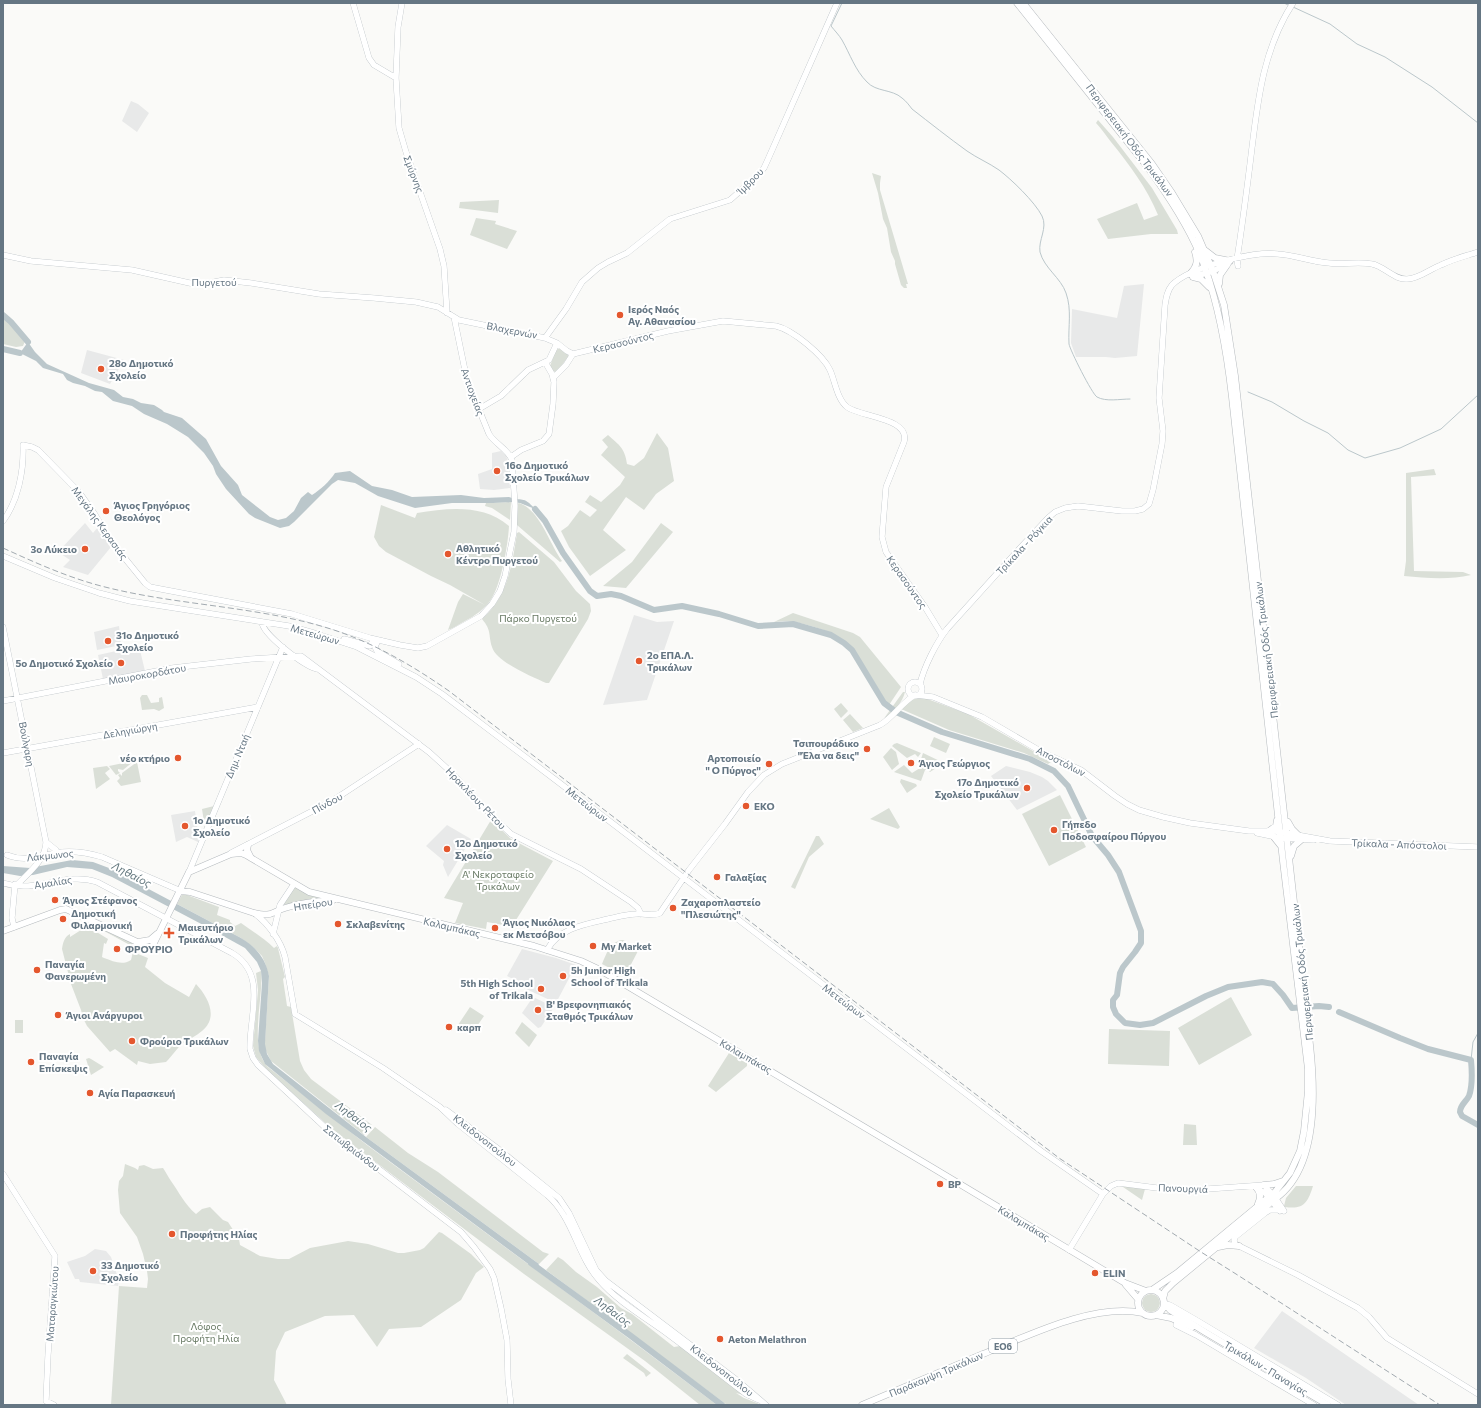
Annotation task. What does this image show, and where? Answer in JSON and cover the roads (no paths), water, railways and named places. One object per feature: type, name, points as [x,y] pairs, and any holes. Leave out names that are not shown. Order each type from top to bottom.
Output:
[{"type":"main road","name":"Περιφερειακή Οδός Τρικάλων","points":[[1017,3],[1146,165],[1170,200],[1219,288],[1226,315],[1235,376],[1281,804],[1284,836],[1283,861],[1302,995]]},
{"type":"main road","name":"Περιφερειακή Οδός Τρικάλων","points":[[1023,3],[1160,175],[1190,222],[1204,248],[1228,359],[1281,804]]},
{"type":"main road","points":[[1192,239],[1197,262],[1192,275],[1204,281],[1212,290]]},
{"type":"main road","points":[[1204,248],[1215,258],[1232,261]]},
{"type":"main road","points":[[1219,288],[1220,274],[1232,261]]},
{"type":"main road","points":[[1269,831],[1276,824],[1281,804]]},
{"type":"main road","points":[[1281,804],[1288,823],[1300,837],[1294,847],[1290,861]]},
{"type":"main road","points":[[1274,836],[1282,849],[1283,861]]},
{"type":"main road","name":"Περιφερειακή Οδός Τρικάλων","points":[[1149,1290],[1177,1273],[1257,1206],[1275,1198],[1284,1180],[1294,1166],[1300,1151],[1306,1118],[1309,1079],[1290,861],[1284,836]]},
{"type":"main road","points":[[248,845],[247,850],[251,858]]},
{"type":"main road","points":[[3,931],[66,909],[134,941],[149,943],[161,928],[180,893],[189,872],[194,867],[231,854]]},
{"type":"main road","name":"Ηπείρου","points":[[231,854],[243,854],[309,892],[338,900]]},
{"type":"main road","name":"Ηπείρου","points":[[180,893],[190,892],[254,914],[269,915],[286,908],[322,901],[338,900]]},
{"type":"main road","name":"Καλαμπάκας","points":[[338,900],[547,950],[581,961],[598,969],[1125,1283],[1149,1290]]},
{"type":"main road","name":"Περιφερειακή Οδός Τρικάλων","points":[[1164,1302],[1165,1291],[1168,1287],[1292,1183],[1306,1151],[1310,1132],[1314,1080],[1305,1023]]},
{"type":"main road","points":[[1264,1185],[1278,1183],[1284,1180]]},
{"type":"main road","points":[[1254,1186],[1260,1191],[1261,1195],[1257,1206]]},
{"type":"main road","points":[[1212,1249],[1224,1246],[1239,1246]]},
{"type":"main road","name":"Καλαμπάκας","points":[[1125,1283],[1138,1301]]},
{"type":"main road","name":"ΕΟ6","points":[[1138,1301],[1141,1294],[1149,1290],[1159,1293],[1164,1302]]},
{"type":"main road","points":[[1138,1301],[1139,1307],[1143,1313]]},
{"type":"main road","name":"Παράκαμψη Τρικάλων","points":[[862,1405],[1055,1325],[1097,1314],[1125,1310],[1135,1306],[1138,1301]]},
{"type":"main road","points":[[1156,1314],[1162,1310],[1164,1302]]},
{"type":"main road","name":"Τρικάλων - Παναγίας","points":[[1164,1302],[1170,1310],[1205,1332],[1328,1405]]},
{"type":"main road","name":"Παράκαμψη Τρικάλων","points":[[1125,1310],[1143,1313]]},
{"type":"main road","name":"ΕΟ6","points":[[1143,1313],[1149,1316],[1156,1314]]},
{"type":"main road","name":"Τρικάλων - Παναγίας","points":[[1156,1314],[1177,1323],[1205,1332]]},
{"type":"street","points":[[353,3],[366,51],[374,65],[396,78]]},
{"type":"street","name":"Σμύρνης","points":[[402,3],[398,34],[396,78],[397,111],[401,135],[440,249],[444,266],[447,313]]},
{"type":"street","name":"Ίμβρου","points":[[545,338],[563,313],[582,282],[602,265],[632,249],[666,221],[679,215],[727,201],[734,197],[764,168],[837,3]]},
{"type":"street","points":[[1238,266],[1232,261],[1259,92],[1270,48],[1278,28],[1293,3]]},
{"type":"street","name":"Τρίκαλα - Ρόγκια","points":[[921,686],[924,671],[942,635],[1021,547],[1055,512],[1065,508],[1078,506],[1116,511],[1132,511],[1143,509],[1149,503],[1162,444],[1163,431],[1159,398],[1165,305],[1170,288],[1176,282],[1232,261],[1272,253],[1284,254],[1330,264],[1373,264],[1396,277],[1408,279],[1416,277],[1447,262],[1478,252]]},
{"type":"street","name":"Πυργετού","points":[[3,255],[31,261],[132,270],[194,284],[204,284],[224,280],[319,294],[416,302],[431,305],[447,313]]},
{"type":"street","name":"Βλαχερνών","points":[[447,313],[454,318],[468,322],[545,338],[573,354]]},
{"type":"street","name":"Αντιοχείας","points":[[454,318],[465,372],[490,436],[511,457]]},
{"type":"street","name":"Κερασούντος","points":[[573,354],[668,331],[723,321],[776,326],[784,328],[792,333],[825,362],[830,371],[840,399],[847,407],[895,424],[903,431],[905,435],[904,442],[886,487],[882,542],[886,552],[926,608],[942,635]]},
{"type":"street","points":[[479,409],[501,396],[528,370],[545,362],[551,356],[556,343]]},
{"type":"street","points":[[553,378],[566,365],[573,354]]},
{"type":"street","points":[[511,457],[521,450],[543,441],[550,434],[554,400],[553,378],[545,362]]},
{"type":"street","name":"Μεγάλης Κερασιάς","points":[[3,521],[14,502],[22,465],[23,446],[31,446],[37,449],[79,492],[94,512],[107,536],[146,585],[292,614],[376,640],[400,645],[423,647],[445,637],[484,614],[497,597],[504,580],[514,536],[514,493],[511,457]]},
{"type":"street","name":"Μετεώρων","points":[[3,554],[15,561],[55,578],[112,597],[289,626],[335,639],[372,654],[414,675],[442,694],[557,781],[1040,1151],[1103,1194]]},
{"type":"street","points":[[262,622],[264,629],[292,656]]},
{"type":"street","name":"Βούλγαρη","points":[[3,627],[46,842],[40,857]]},
{"type":"street","points":[[335,639],[351,640],[370,646],[376,640]]},
{"type":"street","points":[[376,640],[375,646],[377,651],[392,659],[414,675]]},
{"type":"street","name":"Δημ. Νταή","points":[[194,867],[283,647]]},
{"type":"street","name":"Μαυροκορδάτου","points":[[3,701],[172,668],[292,656]]},
{"type":"street","name":"Ηρακλέους Ρέτου","points":[[292,656],[305,664],[319,669],[418,744],[442,764],[511,834],[581,869],[631,902],[638,908],[641,914]]},
{"type":"street","name":"Τρίκαλα - Ρόγκια","points":[[910,684],[924,671]]},
{"type":"street","points":[[900,707],[908,692],[908,687],[910,684],[916,682],[933,697]]},
{"type":"street","points":[[547,950],[556,938],[572,928],[628,915],[659,914],[663,911],[683,879],[748,792],[766,772],[782,764],[880,725],[891,717],[900,707],[920,693],[921,686]]},
{"type":"street","points":[[908,692],[912,695],[933,697]]},
{"type":"street","name":"Αποστόλων","points":[[933,697],[982,717],[1038,750],[1078,768],[1114,796],[1133,807],[1177,821],[1212,826]]},
{"type":"street","name":"Δεληγιώργη","points":[[3,753],[258,707]]},
{"type":"street","name":"Πίνδου","points":[[231,854],[332,801],[418,744]]},
{"type":"street","name":"Τρίκαλα - Απόστολοι","points":[[1212,826],[1274,836],[1345,842],[1478,847]]},
{"type":"street","name":"Τρίκαλα - Απόστολοι","points":[[1249,831],[1269,831],[1284,836]]},
{"type":"street","points":[[46,842],[56,850]]},
{"type":"street","points":[[14,927],[12,918],[13,895],[18,883],[40,857],[56,850],[72,849],[89,853]]},
{"type":"street","name":"Λάκμωνος","points":[[5,855],[27,860],[66,852],[89,853],[102,857],[180,893]]},
{"type":"street","points":[[5,855],[31,855],[40,857]]},
{"type":"street","points":[[27,860],[31,884]]},
{"type":"street","name":"Αμαλίας","points":[[3,883],[31,884],[40,886],[73,878],[94,881],[167,916]]},
{"type":"street","points":[[273,935],[280,905],[294,884]]},
{"type":"street","points":[[254,914],[263,920],[273,935]]},
{"type":"street","name":"Σατωβριάνδου","points":[[167,916],[236,955],[247,966],[252,977],[254,988],[251,1052],[255,1062],[263,1071],[338,1138],[461,1232],[490,1269],[494,1278],[507,1340],[508,1380],[511,1405]]},
{"type":"street","name":"Κλειδονοπούλου","points":[[273,935],[284,954],[295,1014],[383,1068],[440,1108],[456,1116],[559,1198],[569,1213],[596,1270],[606,1281],[738,1381],[766,1405]]},
{"type":"street","name":"Ματαραγκιώτου","points":[[3,1174],[55,1256],[46,1401],[54,1405]]},
{"type":"street","name":"Πανουργιά","points":[[1103,1194],[1114,1184],[1119,1183],[1165,1189],[1193,1190],[1264,1185]]},
{"type":"street","points":[[1264,1185],[1275,1198],[1279,1210],[1270,1210],[1266,1212],[1236,1236],[1234,1241],[1239,1246],[1298,1275],[1358,1308],[1369,1316],[1388,1338],[1478,1394]]},
{"type":"street","points":[[1254,1186],[1275,1198]]},
{"type":"street","points":[[1069,1250],[1103,1194]]},
{"type":"street","points":[[1164,1302],[1338,1405]]},
{"type":"street","points":[[1177,1323],[1314,1405]]},
{"type":"waterway","points":[[842,3],[831,26],[841,38],[856,67],[867,82],[875,87],[894,93],[905,100],[912,109],[960,146],[999,170],[1010,179],[1039,210],[1044,220],[1040,252],[1045,263],[1064,288],[1066,293],[1069,312],[1069,344],[1077,363],[1097,397],[1109,400],[1130,399]]},
{"type":"waterway","points":[[1284,3],[1288,5]]},
{"type":"waterway","points":[[1293,7],[1330,24],[1357,44],[1385,57],[1432,87],[1478,123]]},
{"type":"waterway","points":[[3,315],[28,342]]},
{"type":"waterway","points":[[3,349],[20,353]]},
{"type":"waterway","points":[[1248,392],[1272,402],[1328,433],[1348,450],[1365,458],[1400,448],[1441,429],[1478,395]]},
{"type":"waterway","points":[[535,509],[545,521],[563,553],[590,591],[597,596],[611,594],[621,596],[654,610],[682,606],[719,614],[758,626],[793,624],[831,635],[852,650],[884,703],[896,712],[942,732],[1030,759],[1054,771],[1068,786],[1092,836],[1108,855],[1119,872],[1141,931],[1141,943],[1120,973],[1117,995],[1113,1000],[1113,1007],[1116,1014],[1125,1023],[1140,1025],[1153,1023],[1206,996],[1228,987],[1262,982],[1273,984],[1292,1008],[1319,1006],[1329,1007]]},
{"type":"waterway","points":[[1339,1012],[1428,1049],[1471,1060],[1472,1078],[1470,1092],[1468,1098],[1461,1107],[1460,1112],[1462,1116],[1478,1125]]},
{"type":"waterway","points":[[1471,1060],[1473,1042],[1478,1033]]},
{"type":"waterway","name":"Ληθαίος","points":[[531,1263],[722,1405]]},
{"type":"railway","points":[[3,548],[66,575],[105,587],[162,598],[278,616],[334,630],[365,642],[408,664],[449,691],[1059,1158],[1201,1252],[1440,1405]]},
{"type":"place","name":"Ιερός Ναός Αγ. Αθανασίου","points":[[620,315]]},
{"type":"place","name":"28ο Δημοτικό Σχολείο","points":[[101,369]]},
{"type":"place","name":"16ο Δημοτικό Σχολείο Τρικάλων","points":[[497,471]]},
{"type":"place","name":"Άγιος Γρηγόριος Θεολόγος","points":[[106,511]]},
{"type":"place","name":"3ο Λύκειο","points":[[85,549]]},
{"type":"place","name":"Αθλητικό Κέντρο Πυργετού","points":[[448,554]]},
{"type":"place","name":"31ο Δημοτικό Σχολείο","points":[[108,641]]},
{"type":"place","name":"2ο ΕΠΑ.Λ. Τρικάλων","points":[[639,661]]},
{"type":"place","name":"5ο Δημοτικό Σχολείο","points":[[121,663]]},
{"type":"place","name":"Τσιπουράδικο \"Έλα να δεις\"","points":[[867,749]]},
{"type":"place","name":"νέο κτήριο","points":[[178,758]]},
{"type":"place","name":"Άγιος Γεώργιος","points":[[911,763]]},
{"type":"place","name":"Αρτοποιείο \" Ο Πύργος\"","points":[[769,764]]},
{"type":"place","name":"17ο Δημοτικό Σχολείο Τρικάλων","points":[[1027,788]]},
{"type":"place","name":"EKO","points":[[746,806]]},
{"type":"place","name":"1ο Δημοτικό Σχολείο","points":[[185,826]]},
{"type":"place","name":"Γήπεδο Ποδοσφαίρου Πύργου","points":[[1054,830]]},
{"type":"place","name":"12ο Δημοτικό Σχολείο","points":[[447,849]]},
{"type":"place","name":"Γαλαξίας","points":[[717,877]]},
{"type":"place","name":"Άγιος Στέφανος","points":[[55,900]]},
{"type":"place","name":"Ζαχαροπλαστείο \"Πλεσιώτης\"","points":[[673,908]]},
{"type":"place","name":"Δημοτική Φιλαρμονική","points":[[63,919]]},
{"type":"place","name":"Σκλαβενίτης","points":[[338,924]]},
{"type":"place","name":"Άγιος Νικόλαος εκ Μετσόβου","points":[[495,928]]},
{"type":"place","name":"Μαιευτήριο Τρικάλων","points":[[169,933]]},
{"type":"place","name":"My Market","points":[[593,946]]},
{"type":"place","name":"ΦΡΟΥΡΙΟ","points":[[117,949]]},
{"type":"place","name":"Παναγία Φανερωμένη","points":[[37,970]]},
{"type":"place","name":"5h Junior High School of Trikala","points":[[563,976]]},
{"type":"place","name":"5th High School of Trikala","points":[[541,989]]},
{"type":"place","name":"Β' Βρεφονηπιακός Σταθμός Τρικάλων","points":[[538,1010]]},
{"type":"place","name":"Άγιοι Ανάργυροι","points":[[58,1015]]},
{"type":"place","name":"καρπ","points":[[449,1027]]},
{"type":"place","name":"Φρούριο Τρικάλων","points":[[132,1041]]},
{"type":"place","name":"Παναγία Επίσκεψις","points":[[31,1062]]},
{"type":"place","name":"Αγία Παρασκευή","points":[[90,1093]]},
{"type":"place","name":"BP","points":[[940,1184]]},
{"type":"place","name":"Προφήτης Ηλίας","points":[[172,1234]]},
{"type":"place","name":"33 Δημοτικό Σχολείο","points":[[93,1271]]},
{"type":"place","name":"ELIN","points":[[1095,1273]]},
{"type":"place","name":"Aeton Melathron","points":[[720,1339]]},
{"type":"park label","name":"Πάρκο Πυργετού","points":[[538,618]]},
{"type":"park label","name":"A' Νεκροταφείο Τρικάλων","points":[[498,880]]},
{"type":"park label","name":"Λόφος Προφήτη Ηλία","points":[[206,1332]]}]
